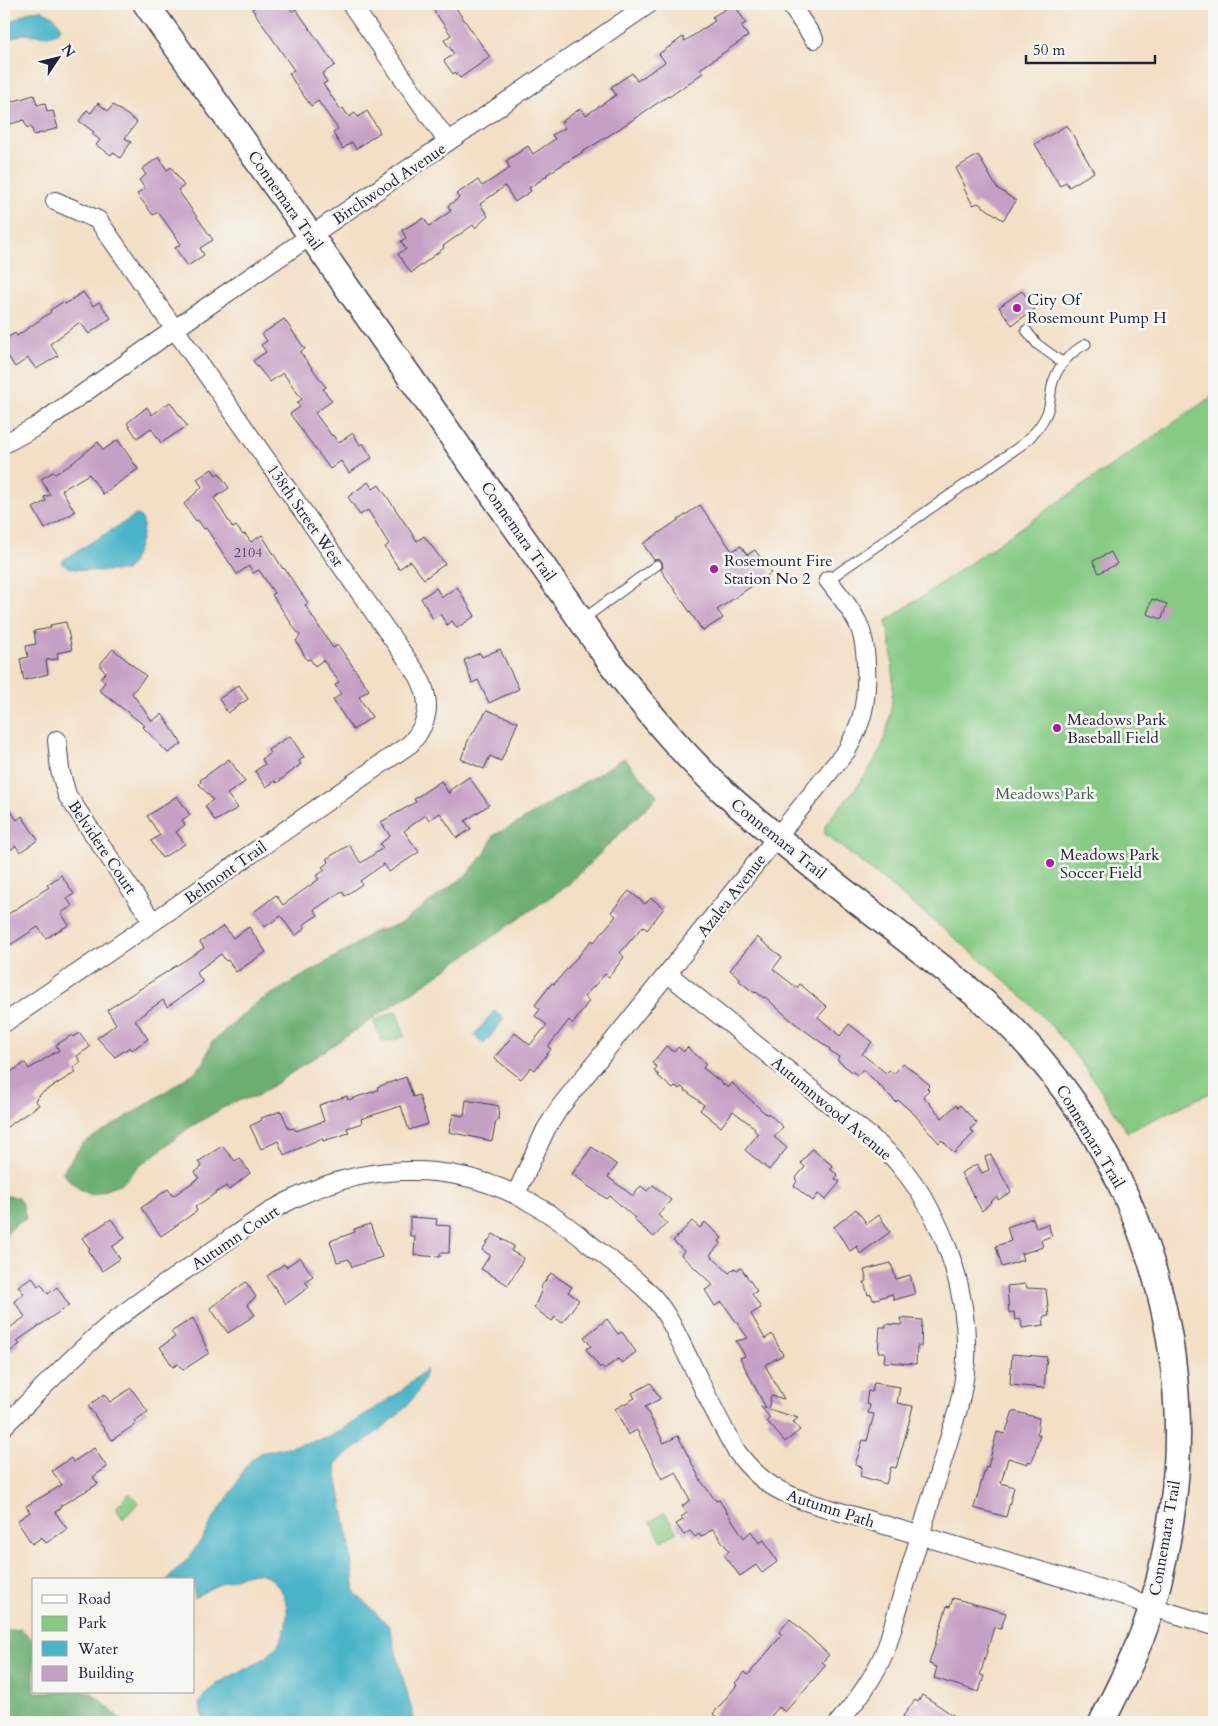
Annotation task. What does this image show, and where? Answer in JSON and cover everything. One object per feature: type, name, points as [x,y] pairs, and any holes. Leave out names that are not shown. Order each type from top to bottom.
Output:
[{"type":"street","name":"Connemara Trail","points":[[146,4],[581,620],[633,692],[672,741],[726,795],[955,978],[999,1016],[1056,1079],[1100,1145],[1129,1202],[1151,1263],[1166,1320],[1177,1403],[1174,1493],[1158,1586],[1133,1660],[1102,1722]]},
{"type":"street","points":[[351,4],[448,142]]},
{"type":"street","name":"Birchwood Avenue","points":[[4,444],[37,426],[649,4]]},
{"type":"street","points":[[790,4],[814,39]]},
{"type":"street","name":"138th Street West","points":[[55,201],[98,220],[418,675],[426,694],[427,706]]},
{"type":"street","name":"Azalea Avenue","points":[[516,1194],[553,1117],[846,750],[852,740],[862,715],[865,700],[866,658],[864,641],[860,627],[828,580]]},
{"type":"street","name":"Belmont Trail","points":[[4,1023],[154,922],[410,744],[423,727],[427,706]]},
{"type":"street","name":"Belvidere Court","points":[[57,740],[60,770],[67,795],[154,922]]},
{"type":"street","name":"Autumnwood Avenue","points":[[668,974],[872,1138],[896,1161],[930,1208],[952,1261],[960,1288],[964,1315],[966,1360],[958,1409],[921,1537],[880,1666],[857,1700],[839,1722]]},
{"type":"street","name":"Autumn Court","points":[[4,1426],[114,1321],[163,1285],[262,1218],[285,1203],[311,1190],[363,1175],[389,1171],[412,1171],[458,1176],[489,1184],[516,1194]]},
{"type":"street","name":"Autumn Path","points":[[516,1194],[562,1222],[637,1281],[653,1298],[673,1326],[729,1438],[748,1466],[777,1490],[795,1498],[921,1537],[1122,1595],[1214,1626]]},
{"type":"lane","points":[[1026,330],[1037,344],[1063,364]]},
{"type":"lane","points":[[828,580],[1032,436],[1047,413],[1054,381],[1063,364],[1072,352],[1086,344]]},
{"type":"lane","points":[[581,620],[658,565]]},
{"type":"green space","name":"Meadows Park","points":[[1214,395],[1214,1091],[1127,1132],[1084,1066],[1040,1014],[982,960],[825,834],[825,825],[869,770],[885,736],[892,704],[893,686],[892,652],[886,621]]},
{"type":"green space","points":[[624,758],[658,796],[569,884],[257,1096],[233,1102],[190,1127],[136,1169],[122,1184],[91,1195],[78,1188],[62,1173],[82,1144],[195,1072],[204,1062],[211,1043],[255,1004],[350,948],[371,933],[398,925],[465,876],[485,854],[494,835],[516,824]]},
{"type":"green space","points":[[396,1011],[405,1036],[383,1043],[373,1021]]},
{"type":"green space","points":[[4,1196],[18,1197],[23,1206],[26,1219],[17,1223],[4,1237]]},
{"type":"green space","points":[[129,1493],[139,1502],[123,1519],[116,1508]]},
{"type":"green space","points":[[664,1512],[677,1532],[662,1541],[650,1522]]},
{"type":"green space","points":[[21,1629],[32,1639],[32,1694],[93,1694],[124,1722],[4,1722],[4,1631]]},
{"type":"water","points":[[41,10],[55,18],[61,27],[58,33],[49,36],[23,34],[4,41],[4,25],[30,11]]},
{"type":"water","points":[[136,515],[140,516],[143,521],[142,535],[135,556],[126,571],[74,569],[61,563],[66,558]]},
{"type":"water","points":[[494,1011],[504,1019],[484,1044],[474,1035]]},
{"type":"water","points":[[426,1369],[422,1383],[414,1397],[403,1410],[335,1464],[349,1541],[355,1593],[389,1626],[415,1722],[299,1722],[297,1720],[278,1719],[252,1722],[204,1722],[199,1704],[208,1691],[220,1682],[262,1660],[274,1650],[283,1636],[287,1618],[285,1599],[272,1580],[260,1573],[253,1573],[227,1581],[195,1597],[195,1578],[169,1578],[190,1556],[206,1533],[213,1519],[236,1486],[243,1470],[251,1460],[260,1453],[328,1438],[400,1392]]},
{"type":"building","points":[[259,4],[287,4],[292,11],[296,9],[335,65],[322,74],[327,82],[323,84],[341,110],[343,108],[349,117],[355,113],[358,117],[367,111],[380,132],[356,149],[352,142],[343,149],[333,133],[338,129],[318,101],[311,106],[294,82],[289,73],[294,70],[252,9]]},
{"type":"building","points":[[429,4],[453,4],[490,57],[460,78],[455,72],[453,74],[444,61],[454,54],[444,40],[451,35]]},
{"type":"building","points":[[734,4],[746,23],[741,26],[748,36],[700,69],[703,73],[669,97],[546,175],[529,188],[531,191],[515,202],[505,186],[480,204],[488,216],[475,228],[473,225],[443,246],[444,248],[411,273],[398,254],[406,249],[401,241],[406,238],[402,230],[424,218],[429,226],[451,211],[448,206],[459,198],[456,194],[478,180],[482,186],[510,168],[506,161],[528,146],[533,154],[555,139],[552,135],[565,128],[561,122],[581,108],[586,115],[616,95],[611,87],[632,73],[637,81],[665,62],[659,54],[683,37],[685,41],[715,21],[712,17]]},
{"type":"building","points":[[34,95],[37,105],[45,103],[47,112],[53,111],[58,128],[34,135],[31,126],[27,128],[24,120],[4,126],[4,104]]},
{"type":"building","points":[[98,103],[108,111],[113,105],[137,122],[125,138],[131,142],[120,158],[113,152],[111,155],[96,145],[100,140],[92,134],[94,132],[79,121],[87,110],[91,113]]},
{"type":"building","points":[[1067,125],[1094,172],[1069,187],[1066,182],[1060,186],[1035,144]]},
{"type":"building","points":[[978,155],[997,188],[1016,201],[1003,220],[978,203],[973,205],[963,187],[965,186],[956,168]]},
{"type":"building","points":[[159,157],[167,170],[171,167],[184,186],[178,190],[213,240],[200,248],[204,255],[188,266],[175,248],[181,244],[158,212],[153,215],[137,194],[145,188],[139,180],[146,175],[142,169]]},
{"type":"building","name":"City Of Rosemount Pump H","points":[[1022,291],[1035,309],[1012,325],[999,307]]},
{"type":"building","points":[[83,292],[93,306],[99,302],[111,318],[89,334],[80,322],[50,344],[58,356],[36,369],[28,358],[15,367],[4,350],[4,340],[15,333],[17,336],[51,312],[50,310],[63,302],[65,304]]},
{"type":"building","points":[[284,319],[305,349],[300,352],[326,387],[323,389],[332,401],[315,413],[338,443],[353,433],[360,445],[363,443],[372,458],[349,473],[341,461],[330,469],[290,414],[300,407],[297,403],[302,399],[283,373],[270,382],[253,361],[266,352],[261,345],[267,341],[262,334]]},
{"type":"building","points":[[170,402],[187,426],[161,443],[151,428],[137,438],[127,423],[147,407],[152,415]]},
{"type":"building","points":[[118,440],[138,469],[103,494],[89,474],[62,490],[75,512],[45,529],[33,508],[46,501],[44,497],[50,495],[41,479],[53,472],[55,474],[70,465],[98,442],[103,450]]},
{"type":"building","points":[[212,469],[216,475],[219,473],[229,488],[214,498],[233,528],[236,526],[251,542],[262,535],[283,569],[308,603],[305,605],[333,648],[338,645],[369,690],[359,697],[372,717],[353,730],[333,700],[341,694],[335,685],[339,682],[323,660],[315,666],[310,659],[307,660],[296,641],[300,636],[272,595],[274,593],[259,570],[253,573],[249,566],[237,574],[206,528],[204,529],[198,520],[196,521],[184,504],[202,487],[197,479]]},
{"type":"building","points":[[368,482],[373,489],[379,485],[417,541],[424,536],[445,564],[424,579],[410,561],[399,569],[385,547],[389,544],[368,510],[360,515],[348,497]]},
{"type":"building","name":"Rosemount Fire Station No 2","points":[[700,505],[732,551],[741,546],[747,555],[755,550],[771,573],[717,610],[723,618],[703,631],[661,570],[663,567],[662,562],[659,559],[654,560],[643,544]]},
{"type":"building","points":[[1111,552],[1117,564],[1099,573],[1093,561]]},
{"type":"building","points":[[457,587],[475,616],[457,628],[452,621],[447,625],[440,614],[433,619],[421,598],[436,588],[442,597]]},
{"type":"building","points":[[1152,599],[1167,604],[1162,619],[1147,614]]},
{"type":"building","points":[[66,622],[72,650],[57,653],[58,659],[46,660],[48,674],[24,680],[20,659],[28,657],[26,646],[36,644],[34,631],[51,628],[50,625]]},
{"type":"building","points":[[113,649],[146,676],[132,693],[152,721],[162,714],[182,744],[168,753],[143,727],[145,726],[99,690],[105,682],[100,678],[106,672],[101,668],[101,663]]},
{"type":"building","points":[[500,649],[519,689],[489,703],[478,680],[472,683],[464,660],[480,653],[482,657]]},
{"type":"building","points":[[239,685],[248,699],[228,713],[219,699]]},
{"type":"building","points":[[487,710],[518,722],[501,761],[490,756],[484,769],[461,759],[470,736]]},
{"type":"building","points":[[290,736],[304,757],[299,761],[301,764],[277,783],[275,781],[266,787],[255,771],[265,764],[262,759],[270,753],[268,750]]},
{"type":"building","points":[[229,759],[245,782],[227,794],[238,808],[215,821],[205,806],[213,800],[199,784],[200,780]]},
{"type":"building","points":[[469,777],[489,805],[465,821],[471,829],[457,838],[440,813],[429,820],[426,815],[404,831],[419,852],[389,872],[384,864],[360,881],[362,884],[345,896],[342,891],[314,910],[318,915],[303,925],[305,928],[295,936],[281,916],[265,927],[254,912],[276,895],[283,905],[319,879],[316,876],[325,870],[322,867],[329,862],[326,859],[349,845],[361,863],[383,848],[380,844],[390,836],[381,822],[416,802],[414,799],[441,781],[449,794],[450,790]]},
{"type":"building","points":[[177,796],[190,815],[182,820],[185,825],[176,832],[185,844],[162,858],[151,841],[160,835],[147,816]]},
{"type":"building","points":[[4,801],[17,820],[22,816],[38,840],[20,852],[16,846],[4,854]]},
{"type":"building","points":[[61,875],[74,894],[67,898],[72,906],[61,913],[69,925],[46,938],[38,927],[4,949],[4,917],[49,887],[47,885]]},
{"type":"building","points":[[629,891],[645,904],[651,898],[664,908],[647,930],[643,926],[620,953],[624,957],[609,977],[605,974],[584,997],[589,1001],[573,1024],[569,1020],[548,1047],[551,1049],[535,1070],[531,1067],[521,1079],[494,1058],[515,1033],[530,1045],[547,1025],[535,1016],[540,1009],[535,1005],[552,983],[554,984],[592,940],[594,942],[616,916],[611,912]]},
{"type":"building","points":[[224,926],[233,938],[249,927],[266,952],[236,972],[228,960],[226,961],[221,954],[196,972],[203,982],[167,1007],[163,1000],[135,1020],[148,1039],[132,1050],[130,1047],[115,1057],[97,1038],[116,1024],[107,1010],[204,948],[200,942]]},
{"type":"building","points":[[757,937],[782,957],[773,969],[797,988],[800,984],[827,1007],[818,1017],[840,1036],[849,1024],[872,1042],[862,1054],[886,1073],[889,1070],[894,1074],[903,1063],[930,1085],[927,1088],[929,1090],[923,1096],[942,1118],[956,1105],[958,1108],[960,1105],[977,1123],[970,1129],[974,1133],[954,1153],[942,1140],[939,1143],[915,1115],[898,1100],[896,1102],[863,1069],[858,1075],[851,1071],[837,1060],[839,1057],[830,1049],[792,1021],[765,997],[755,993],[739,981],[741,979],[730,970]]},
{"type":"building","points":[[80,1033],[90,1047],[77,1056],[81,1062],[73,1068],[76,1072],[42,1093],[35,1100],[39,1105],[4,1129],[4,1076],[25,1063],[29,1069],[59,1050],[56,1045],[72,1035],[73,1037]]},
{"type":"building","points":[[666,1046],[674,1052],[678,1047],[684,1052],[687,1047],[706,1064],[703,1068],[728,1088],[732,1083],[783,1127],[774,1137],[787,1148],[769,1170],[745,1150],[758,1134],[754,1130],[755,1128],[733,1111],[721,1127],[700,1110],[704,1105],[681,1087],[679,1089],[676,1086],[673,1089],[658,1076],[654,1071],[657,1067],[652,1063]]},
{"type":"building","points":[[406,1077],[413,1097],[419,1095],[428,1124],[409,1130],[401,1106],[361,1119],[362,1123],[347,1128],[349,1133],[323,1141],[322,1138],[284,1155],[278,1141],[261,1149],[250,1126],[262,1120],[261,1118],[281,1111],[289,1129],[294,1128],[296,1131],[324,1121],[319,1105],[347,1096],[348,1100],[378,1090],[377,1087]]},
{"type":"building","points":[[466,1100],[499,1106],[498,1121],[496,1121],[492,1141],[449,1132],[453,1114],[464,1116]]},
{"type":"building","points":[[222,1146],[235,1161],[240,1158],[250,1173],[229,1190],[226,1186],[195,1207],[197,1211],[161,1236],[141,1208],[168,1189],[173,1196],[199,1178],[195,1172],[202,1167],[198,1162]]},
{"type":"building","points":[[592,1147],[617,1165],[608,1177],[633,1196],[641,1186],[647,1191],[653,1185],[671,1200],[658,1215],[667,1223],[654,1237],[610,1196],[607,1199],[572,1174]]},
{"type":"building","points":[[812,1149],[833,1166],[830,1169],[838,1175],[835,1179],[840,1182],[825,1200],[818,1194],[813,1201],[794,1186],[797,1181],[795,1179],[805,1167],[801,1163]]},
{"type":"building","points":[[991,1155],[1011,1192],[998,1200],[997,1196],[982,1211],[961,1173],[977,1164],[982,1173],[989,1170],[985,1157]]},
{"type":"building","points":[[856,1209],[867,1224],[879,1215],[890,1232],[860,1254],[857,1246],[850,1251],[834,1227]]},
{"type":"building","points":[[410,1217],[437,1219],[436,1225],[450,1226],[449,1253],[440,1253],[440,1257],[414,1255],[415,1236],[410,1236]]},
{"type":"building","points":[[1033,1218],[1036,1228],[1048,1224],[1052,1236],[1041,1240],[1043,1247],[1021,1254],[1023,1260],[1002,1267],[996,1246],[1011,1241],[1007,1227]]},
{"type":"building","points":[[111,1219],[125,1238],[112,1247],[120,1259],[102,1271],[88,1251],[90,1249],[82,1238]]},
{"type":"building","points":[[692,1221],[700,1228],[705,1222],[722,1238],[719,1241],[721,1243],[710,1255],[729,1273],[735,1268],[737,1270],[741,1268],[757,1291],[752,1294],[761,1308],[751,1314],[765,1339],[772,1334],[783,1355],[765,1365],[784,1399],[771,1396],[768,1409],[798,1418],[793,1422],[800,1430],[785,1442],[767,1421],[770,1418],[760,1406],[766,1408],[740,1358],[745,1356],[736,1341],[748,1338],[722,1302],[715,1306],[705,1290],[713,1285],[681,1255],[684,1251],[673,1241]]},
{"type":"building","points":[[370,1224],[382,1257],[352,1267],[349,1259],[337,1262],[330,1241],[355,1232],[354,1229]]},
{"type":"building","points":[[493,1234],[514,1246],[511,1251],[524,1258],[508,1285],[481,1269],[490,1255],[482,1250]]},
{"type":"building","points":[[300,1257],[313,1276],[305,1281],[309,1287],[286,1304],[267,1276],[284,1264],[286,1267]]},
{"type":"building","points":[[891,1263],[896,1279],[910,1275],[915,1294],[894,1300],[892,1294],[873,1300],[871,1294],[868,1295],[864,1282],[867,1281],[864,1270]]},
{"type":"building","points":[[551,1273],[572,1287],[568,1292],[579,1300],[562,1323],[555,1317],[552,1321],[534,1308],[542,1289],[540,1288]]},
{"type":"building","points":[[32,1277],[38,1286],[41,1284],[48,1294],[57,1287],[69,1305],[17,1341],[20,1344],[4,1356],[4,1323],[8,1329],[25,1317],[14,1301],[24,1294],[18,1286]]},
{"type":"building","points":[[246,1282],[256,1297],[247,1304],[255,1315],[228,1333],[210,1308]]},
{"type":"building","points":[[1026,1284],[1027,1288],[1046,1289],[1049,1316],[1043,1317],[1044,1325],[1022,1328],[1021,1319],[1015,1320],[1014,1312],[1009,1313],[1007,1286]]},
{"type":"building","points":[[193,1318],[209,1353],[183,1370],[178,1364],[173,1367],[160,1347],[175,1337],[171,1332]]},
{"type":"building","points":[[900,1318],[922,1320],[921,1347],[917,1346],[916,1364],[884,1362],[885,1352],[878,1352],[880,1327],[886,1327],[886,1324],[902,1325]]},
{"type":"building","points":[[607,1319],[618,1334],[622,1332],[636,1352],[622,1363],[618,1359],[604,1369],[602,1366],[600,1368],[586,1349],[591,1346],[584,1337]]},
{"type":"building","points":[[1012,1354],[1047,1357],[1044,1388],[1010,1385]]},
{"type":"building","points":[[651,1383],[660,1399],[645,1407],[664,1443],[678,1436],[701,1481],[716,1501],[719,1500],[744,1538],[751,1531],[759,1543],[764,1540],[777,1562],[762,1573],[756,1565],[740,1576],[724,1555],[729,1551],[713,1529],[701,1537],[699,1534],[695,1537],[690,1531],[684,1535],[676,1524],[683,1520],[681,1517],[687,1513],[682,1506],[690,1500],[676,1472],[662,1479],[637,1430],[628,1435],[615,1409],[635,1398],[632,1393]]},
{"type":"building","points":[[874,1383],[900,1387],[897,1403],[913,1406],[896,1468],[891,1467],[886,1484],[860,1476],[862,1467],[855,1465],[863,1440],[867,1441],[874,1414],[868,1413],[870,1405],[866,1404],[868,1391],[872,1392]]},
{"type":"building","points":[[131,1388],[148,1412],[134,1421],[136,1424],[112,1440],[88,1406],[104,1394],[110,1402]]},
{"type":"building","points":[[1013,1411],[1039,1418],[1037,1434],[1040,1435],[1032,1462],[1028,1461],[1028,1464],[1008,1458],[1001,1483],[1014,1487],[1006,1517],[974,1508],[986,1466],[988,1467],[997,1432],[1005,1434]]},
{"type":"building","points":[[94,1448],[107,1467],[93,1477],[98,1484],[60,1506],[61,1508],[55,1512],[67,1529],[46,1543],[42,1537],[32,1544],[17,1521],[30,1512],[26,1506],[62,1485],[52,1471],[71,1458],[73,1462]]},
{"type":"building","points":[[953,1598],[1006,1613],[1001,1629],[994,1627],[980,1675],[984,1676],[979,1692],[934,1678],[937,1667],[929,1664],[947,1606],[950,1607]]},
{"type":"building","points":[[790,1619],[829,1655],[822,1662],[826,1665],[785,1712],[779,1707],[766,1722],[723,1722],[713,1714],[737,1685],[735,1683],[745,1672],[748,1675],[782,1635],[779,1632]]},
{"type":"building","points":[[922,1695],[963,1722],[912,1722],[903,1716],[915,1700],[918,1702]]},
{"type":"place","name":"City Of Rosemount Pump H","points":[[1017,308]]},
{"type":"place","name":"Rosemount Fire Station No 2","points":[[714,569]]},
{"type":"place","name":"Meadows Park Baseball Field","points":[[1057,728]]},
{"type":"place","name":"Meadows Park Soccer Field","points":[[1050,863]]}]
